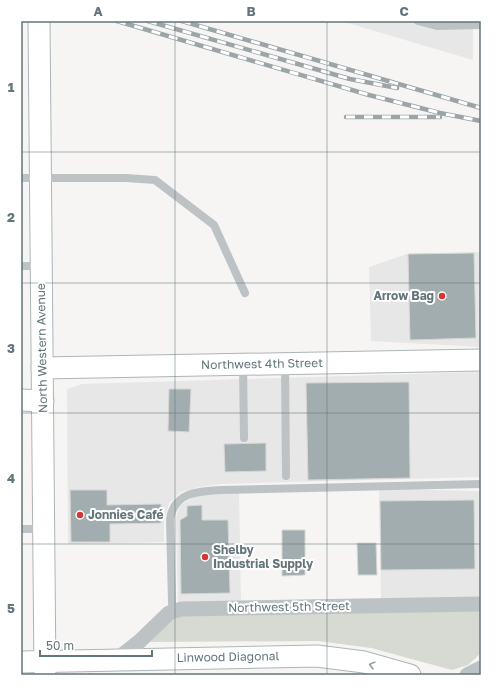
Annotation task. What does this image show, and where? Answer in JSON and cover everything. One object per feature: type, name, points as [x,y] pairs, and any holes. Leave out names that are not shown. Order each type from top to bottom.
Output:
[{"type":"main road","name":"North Western Avenue","points":[[39,21],[31,178],[42,266],[45,668]]},
{"type":"main road","name":"Northwest 4th Street","points":[[42,368],[481,360]]},
{"type":"main road","points":[[21,400],[43,401]]},
{"type":"main road","name":"Linwood Diagonal","points":[[45,668],[116,660],[317,656],[364,662],[410,675]]},
{"type":"main road","points":[[21,662],[45,668]]},
{"type":"street","name":"Northwest 5th Street","points":[[178,610],[481,604]]},
{"type":"street","points":[[116,660],[178,610]]},
{"type":"street","points":[[467,675],[481,668]]},
{"type":"lane","points":[[418,21],[437,26],[481,25]]},
{"type":"lane","points":[[31,178],[126,178],[155,180],[214,225],[245,293]]},
{"type":"lane","points":[[21,266],[42,266]]},
{"type":"lane","points":[[243,364],[244,438]]},
{"type":"lane","points":[[285,364],[286,476]]},
{"type":"lane","points":[[178,610],[172,603],[170,519],[172,510],[176,503],[190,495],[204,491],[222,490],[481,484]]},
{"type":"lane","points":[[21,530],[44,530]]},
{"type":"shaded area","points":[[341,21],[473,21],[473,60]]},
{"type":"shaded area","points":[[481,252],[481,347],[371,341],[369,267],[407,254]]},
{"type":"shaded area","points":[[481,373],[481,477],[221,484],[199,487],[181,492],[169,503],[164,522],[164,542],[68,544],[67,389],[82,384]]},
{"type":"shaded area","points":[[379,489],[481,491],[481,595],[478,597],[381,599]]},
{"type":"shaded area","points":[[239,492],[241,601],[178,602],[176,522],[180,505],[196,496]]},
{"type":"shaded area","points":[[481,610],[481,653],[468,665],[452,670],[371,648],[318,641],[150,642],[169,620],[181,616]]},
{"type":"building","name":"Arrow Bag","points":[[474,253],[476,338],[410,340],[408,254]]},
{"type":"building","points":[[409,382],[410,478],[308,480],[306,383]]},
{"type":"building","points":[[169,389],[191,389],[189,432],[168,431]]},
{"type":"building","points":[[266,443],[266,471],[225,472],[224,444]]},
{"type":"building","points":[[70,490],[107,490],[107,505],[161,504],[161,523],[110,524],[110,542],[71,542]]},
{"type":"building","points":[[474,500],[475,569],[381,570],[380,501]]},
{"type":"building","name":"Shelby Industrial Supply","points":[[202,505],[202,520],[228,520],[230,593],[181,594],[180,520],[187,516],[187,506]]},
{"type":"building","points":[[282,530],[305,530],[305,575],[282,576]]},
{"type":"building","points":[[357,543],[376,543],[377,575],[358,575]]},
{"type":"railway","points":[[117,21],[369,95],[440,113],[481,121]]},
{"type":"railway","points":[[148,21],[350,79],[397,88]]},
{"type":"railway","points":[[182,21],[481,108]]},
{"type":"railway","points":[[346,117],[440,117]]},
{"type":"place","name":"Arrow Bag","points":[[442,296]]},
{"type":"place","name":"Jonnies Café","points":[[80,515]]},
{"type":"place","name":"Shelby Industrial Supply","points":[[205,557]]}]
